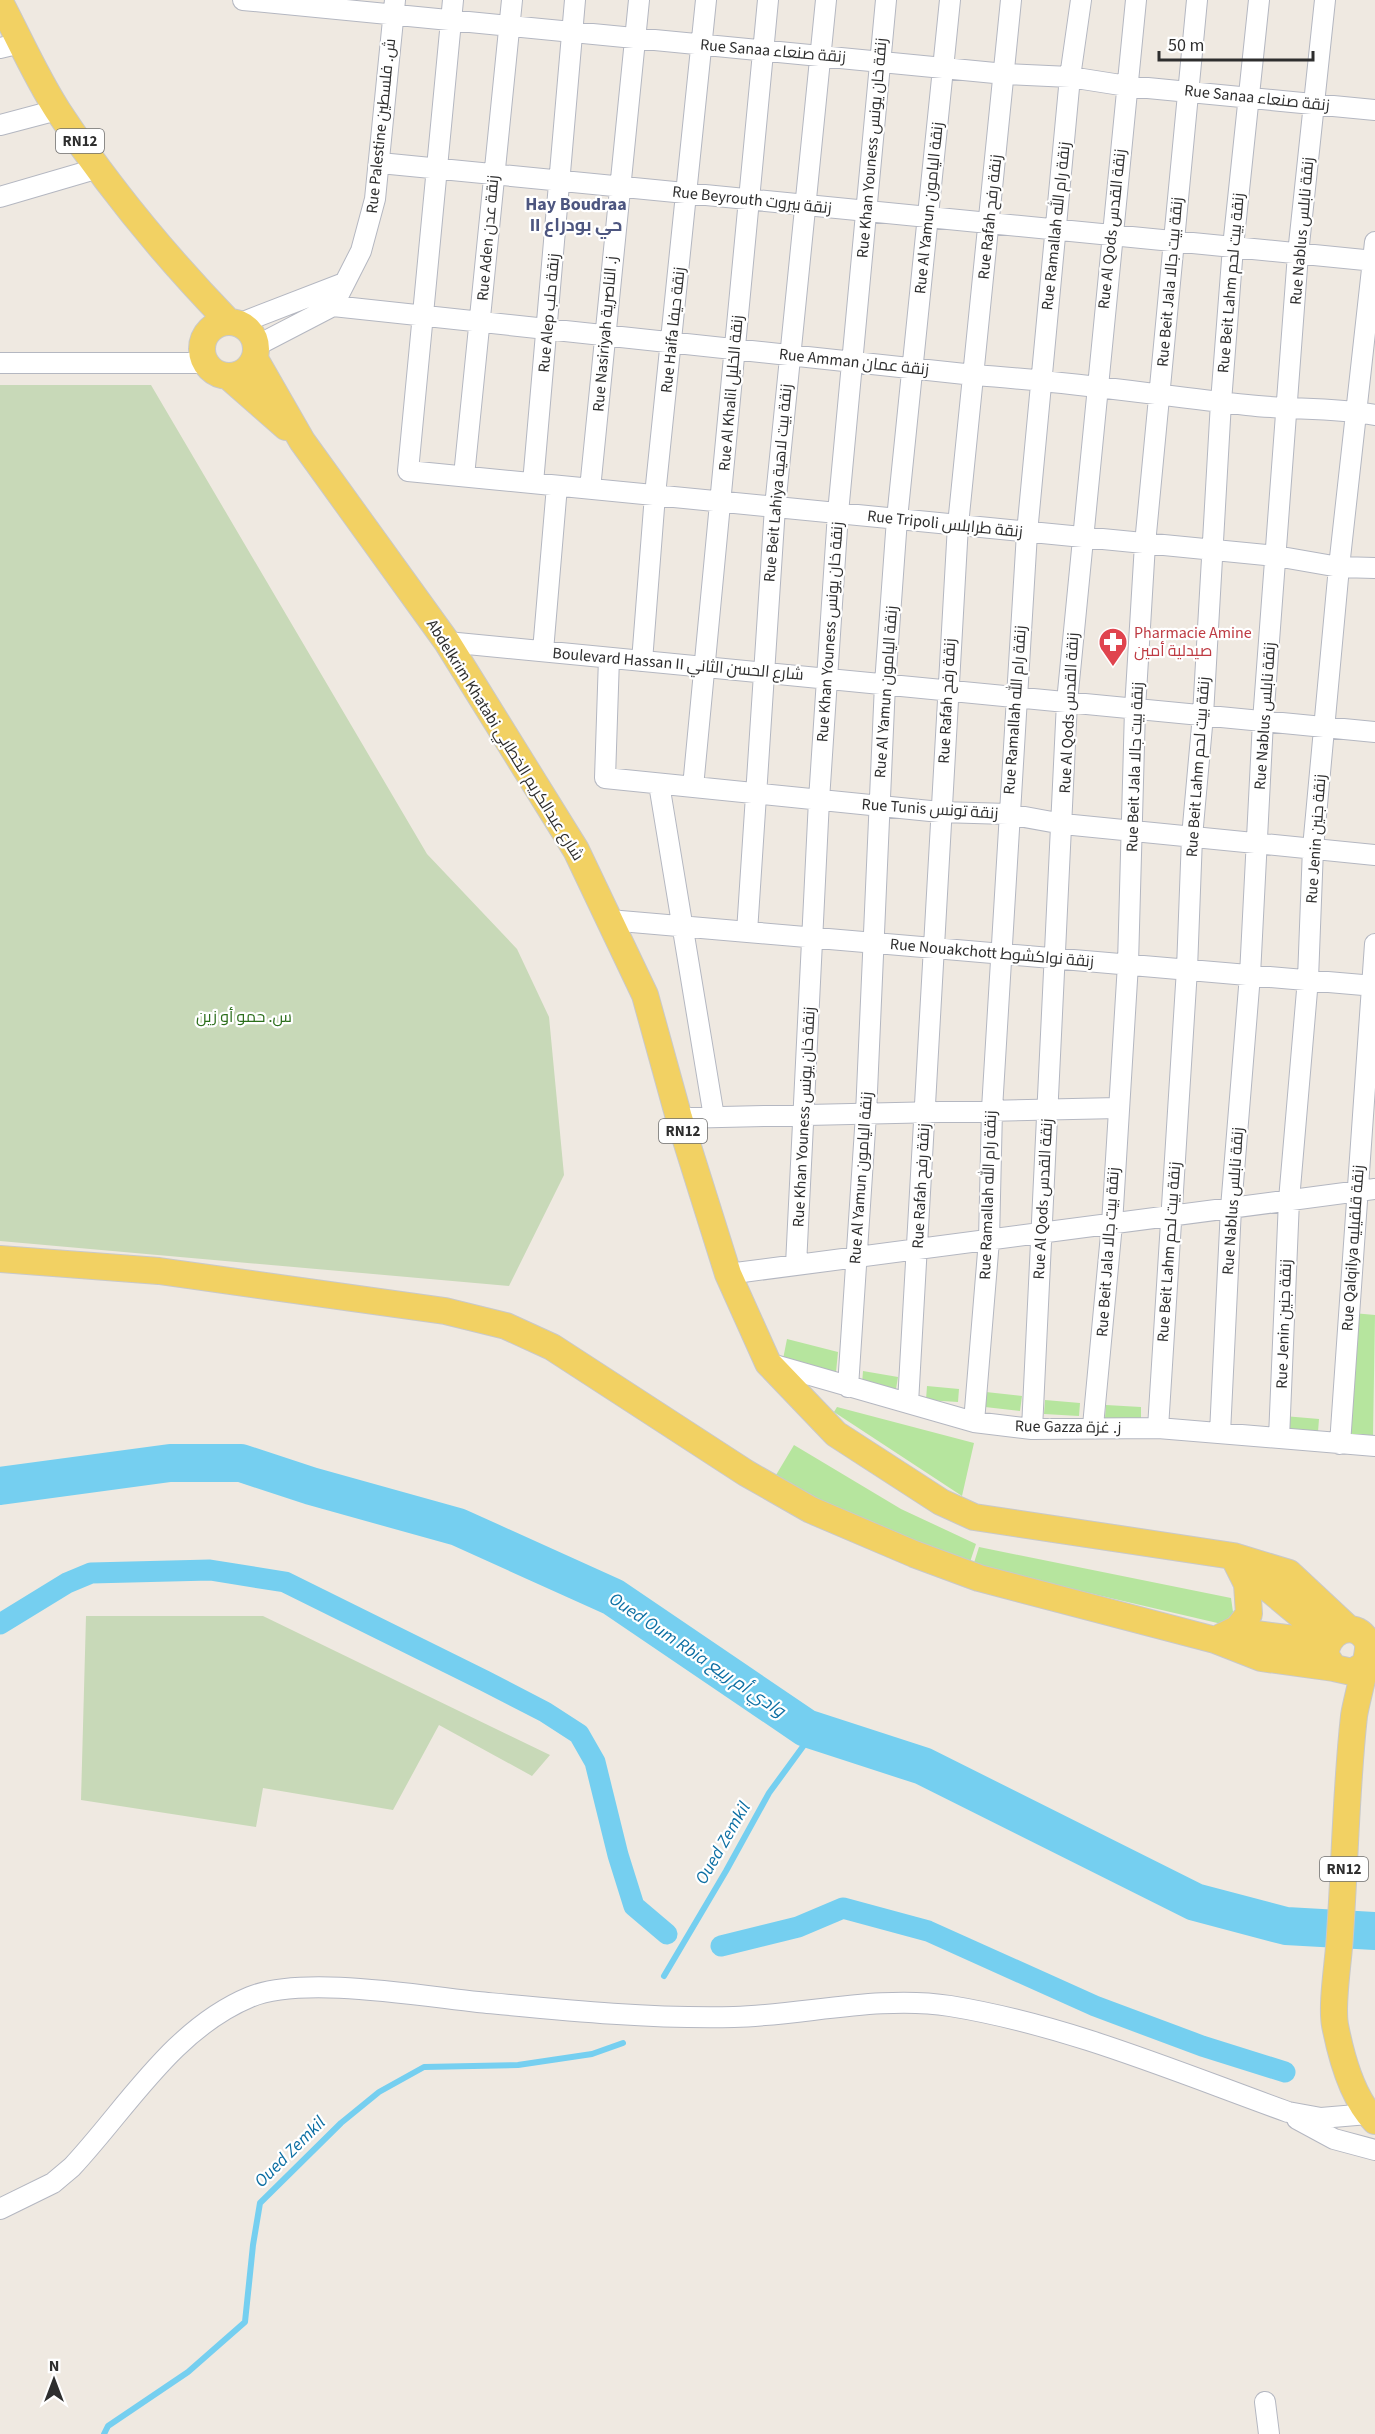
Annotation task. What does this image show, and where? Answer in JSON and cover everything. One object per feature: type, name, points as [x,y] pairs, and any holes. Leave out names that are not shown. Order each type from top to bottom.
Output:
[{"type":"main road","name":"RN12","points":[[0,2],[11,46],[99,168],[177,269],[233,323],[247,329],[255,352]]},
{"type":"main road","name":"RN12","points":[[177,269],[212,370],[229,377]]},
{"type":"main road","points":[[204,350],[218,324],[233,323]]},
{"type":"main road","points":[[229,377],[240,374],[255,352]]},
{"type":"main road","name":"Abdelkrim Khatabi شارع عبدالكريم الخطابي","points":[[255,352],[302,441],[447,642],[576,850],[645,995],[679,1118],[728,1274],[768,1363],[836,1434],[942,1502],[974,1517],[1244,1560]]},
{"type":"main road","name":"Abdelkrim Khatabi شارع عبدالكريم الخطابي","points":[[229,377],[302,441]]},
{"type":"main road","points":[[0,1259],[182,1274],[445,1311],[506,1326],[552,1347],[746,1473],[811,1510],[979,1578],[1217,1641],[1256,1634],[1352,1652]]},
{"type":"main road","name":"RN12","points":[[1244,1560],[1289,1573],[1352,1652],[1354,1715],[1334,2023],[1350,2077],[1372,2117]]},
{"type":"main road","points":[[1217,1641],[1237,1629],[1249,1614],[1244,1560]]},
{"type":"street","name":"Rue Sanaa زنقة صنعاء","points":[[243,0],[394,7],[451,20],[1005,74],[1070,76],[1127,86],[1375,110]]},
{"type":"street","points":[[423,315],[453,0]]},
{"type":"street","name":"Rue Aden زنقة عدن","points":[[464,476],[512,0]]},
{"type":"street","name":"Rue Alep زنقة حلب","points":[[533,483],[575,0]]},
{"type":"street","name":"Rue Nasiriyah ز. الناصرية","points":[[590,489],[639,0]]},
{"type":"street","name":"Rue Haifa زنقة حيفا","points":[[642,661],[655,495],[706,0]]},
{"type":"street","name":"Rue Al Khalil زنقة الخليل","points":[[693,787],[768,0]]},
{"type":"street","name":"Rue Beit Lahiya زنقة بيت لاهية","points":[[747,932],[762,672],[775,507],[826,0]]},
{"type":"street","name":"Rue Khan Youness زنقة خان يونس","points":[[796,1265],[819,800],[838,513],[886,0]]},
{"type":"street","name":"Rue Al Yamun زنقة اليامون","points":[[848,1387],[866,1114],[885,684],[897,519],[950,0]]},
{"type":"street","name":"Rue Rafah زنقة رفح","points":[[908,1403],[926,1113],[940,812],[957,525],[990,223],[1011,0]]},
{"type":"street","name":"Rue Ramallah زنقة رام الله","points":[[974,1422],[989,1240],[992,1109],[1003,953],[1008,814],[1027,533],[1070,76],[1081,0]]},
{"type":"street","name":"Rue Al Qods زنقة القدس","points":[[1032,1429],[1063,824],[1067,702],[1096,388],[1136,0]]},
{"type":"street","name":"Rue Beit Jala زنقة بيت جالا","points":[[1094,1426],[1112,1224],[1128,964],[1135,709],[1145,544],[1197,0]]},
{"type":"street","name":"Rue Beit Lahm زنقة بيت لحم","points":[[1158,1428],[1187,969],[1192,837],[1203,715],[1221,402],[1233,248],[1259,0]]},
{"type":"street","name":"Rue Nablus زنقة نابلس","points":[[1220,1433],[1231,1208],[1250,975],[1263,721],[1298,254],[1325,0]]},
{"type":"street","name":"Rue Palestine ش. فلسطين","points":[[333,306],[354,267],[366,235],[380,163],[394,7]]},
{"type":"street","points":[[0,125],[57,110]]},
{"type":"street","name":"Rue Beyrouth زنقة بيروت","points":[[380,163],[1233,248],[1298,254],[1374,255]]},
{"type":"street","points":[[0,197],[99,168]]},
{"type":"street","name":"Rue Jenin زنقة جنين","points":[[1279,1437],[1289,1200],[1308,980],[1314,848],[1339,567],[1374,255]]},
{"type":"street","points":[[233,323],[344,283]]},
{"type":"street","points":[[255,352],[333,306]]},
{"type":"street","name":"Rue Amman زنقة عمان","points":[[333,306],[912,369],[1041,380],[1287,409],[1355,411],[1375,415]]},
{"type":"street","name":"Rue Tripoli زنقة طرابلس","points":[[423,315],[408,471],[1276,556],[1339,567],[1375,568]]},
{"type":"street","points":[[0,363],[204,350]]},
{"type":"street","points":[[543,651],[557,486]]},
{"type":"street","name":"Boulevard Hassan II شارع الحسن الثاني","points":[[447,642],[1375,732]]},
{"type":"street","name":"Rue Tunis زنقة تونس","points":[[609,658],[605,778],[940,812],[1008,814],[1063,824],[1375,855]]},
{"type":"street","points":[[659,783],[714,1117]]},
{"type":"street","name":"Rue Nouakchott زنقة نواكشوط","points":[[609,920],[1374,986]]},
{"type":"street","name":"Rue Qalqilya زنقة قلقيليه","points":[[1340,1444],[1366,1190],[1375,944]]},
{"type":"street","points":[[679,1118],[926,1113],[992,1109],[1118,1108]]},
{"type":"street","points":[[728,1274],[1366,1190]]},
{"type":"street","name":"Rue Gazza ز. غزة","points":[[768,1363],[974,1422],[1032,1429],[1094,1426],[1158,1428],[1375,1446]]},
{"type":"street","points":[[0,2209],[53,2183],[72,2168],[190,2035],[217,2014],[270,1990],[335,1988],[501,2004],[715,2017],[765,2016],[880,2004],[946,2006],[1061,2030],[1288,2112],[1321,2118],[1372,2117]]},
{"type":"street","points":[[1288,2112],[1334,2139],[1375,2150]]},
{"type":"street","points":[[1265,2402],[1269,2434]]},
{"type":"green space","name":"س. حمو أو زين","points":[[0,385],[151,385],[427,854],[517,949],[549,1017],[564,1175],[509,1286],[0,1241]]},
{"type":"green space","points":[[1353,1313],[1375,1315],[1373,1436],[1344,1433]]},
{"type":"green space","points":[[787,1339],[838,1352],[836,1372],[783,1359]]},
{"type":"green space","points":[[863,1371],[898,1377],[896,1389],[862,1384]]},
{"type":"green space","points":[[927,1386],[959,1389],[958,1402],[926,1400]]},
{"type":"green space","points":[[986,1392],[1022,1396],[1020,1411],[985,1407]]},
{"type":"green space","points":[[1045,1400],[1080,1403],[1079,1416],[1044,1414]]},
{"type":"green space","points":[[1106,1405],[1141,1407],[1141,1420],[1105,1418]]},
{"type":"green space","points":[[837,1407],[974,1443],[962,1496],[834,1412]]},
{"type":"green space","points":[[1284,1416],[1319,1419],[1318,1432],[1283,1430]]},
{"type":"green space","points":[[794,1445],[901,1509],[976,1544],[969,1565],[773,1480]]},
{"type":"green space","points":[[979,1547],[1231,1598],[1233,1612],[1226,1625],[973,1566]]},
{"type":"green space","points":[[86,1616],[263,1616],[550,1755],[532,1776],[439,1725],[393,1810],[263,1788],[256,1827],[81,1800]]},
{"type":"waterway","name":"Oued Oum Rbia وادي أم ربيع","points":[[0,1486],[170,1463],[241,1463],[311,1486],[458,1527],[613,1597],[806,1728],[923,1766],[1195,1902],[1286,1926],[1375,1931]]},
{"type":"waterway","points":[[0,1624],[67,1583],[91,1573],[210,1570],[285,1582],[545,1712],[579,1734],[595,1762],[618,1855],[634,1906],[667,1934]]},
{"type":"waterway","name":"Oued Zemkil","points":[[664,1976],[769,1793],[807,1741],[806,1728]]},
{"type":"waterway","points":[[721,1946],[798,1927],[843,1908],[928,1931],[1095,2006],[1202,2046],[1285,2072]]},
{"type":"waterway","name":"Oued Zemkil","points":[[104,2434],[108,2426],[188,2372],[245,2322],[260,2203],[341,2123],[379,2092],[424,2067],[518,2065],[592,2054],[623,2043]]},
{"type":"place","name":"Pharmacie Amine صيدلية أمين","points":[[1113,668]]},
{"type":"district","name":"Hay Boudraa II حي بودراع","points":[[576,214]]}]
